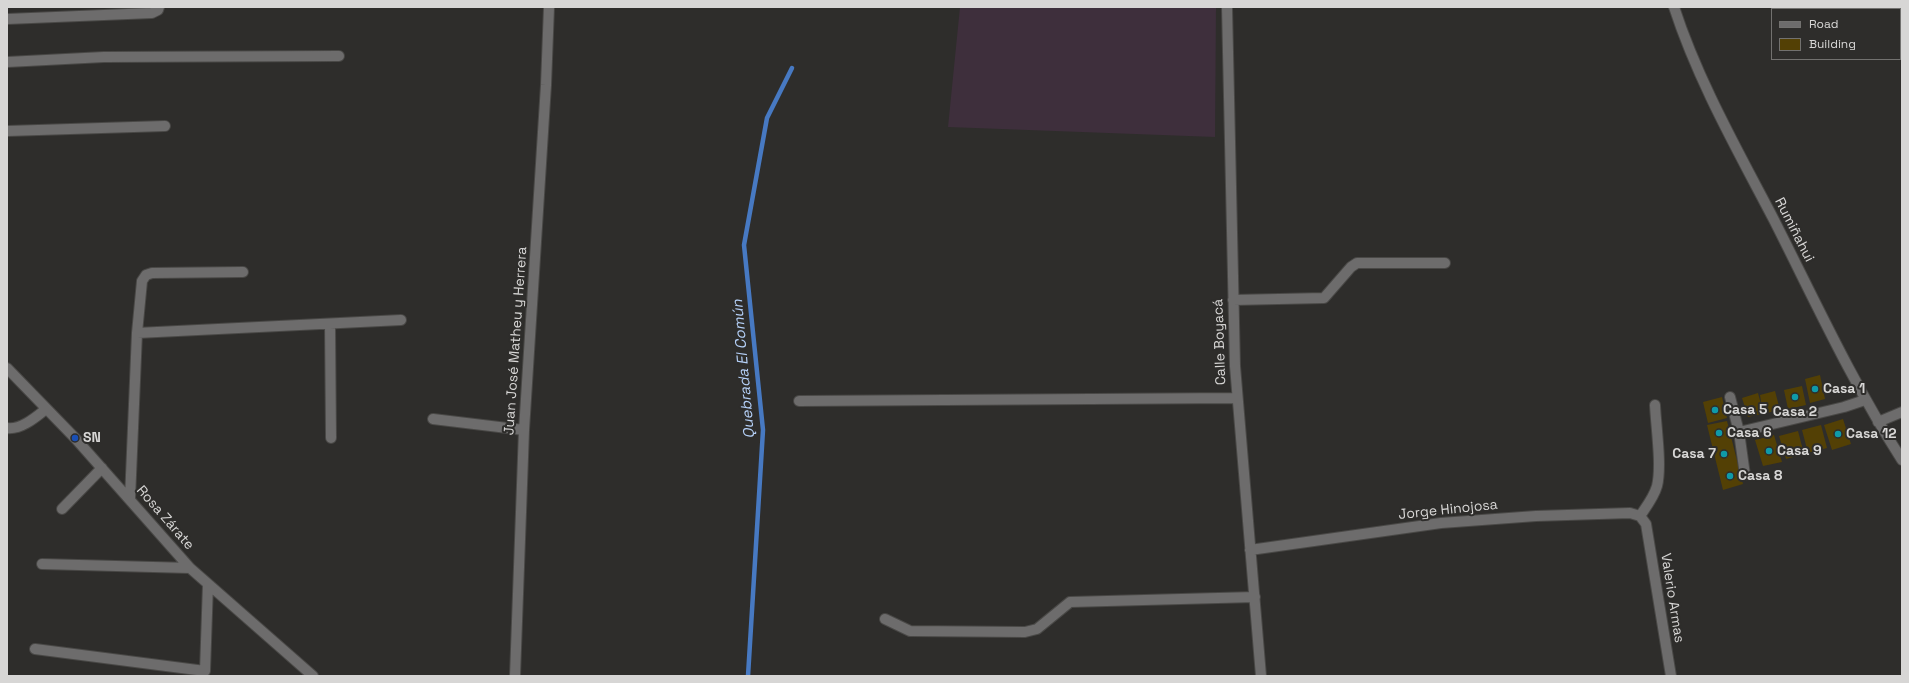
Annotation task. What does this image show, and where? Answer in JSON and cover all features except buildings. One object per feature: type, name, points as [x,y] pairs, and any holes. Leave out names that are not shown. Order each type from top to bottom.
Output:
[{"type":"street","points":[[7,19],[152,13],[158,10],[159,7]]},
{"type":"street","name":"Juan José Matheu y Herrera","points":[[515,676],[524,430],[546,85],[549,7]]},
{"type":"street","name":"Calle Boyacá","points":[[1227,7],[1236,398],[1261,676]]},
{"type":"street","name":"Rumiñahui","points":[[1674,7],[1686,43],[1865,400],[1902,460]]},
{"type":"street","points":[[7,62],[104,57],[340,56]]},
{"type":"street","points":[[7,131],[165,126]]},
{"type":"street","points":[[1233,300],[1324,298],[1350,267],[1357,264],[1446,263]]},
{"type":"street","points":[[130,499],[137,334],[142,281],[146,275],[152,273],[243,272]]},
{"type":"street","points":[[137,334],[401,320]]},
{"type":"street","points":[[330,324],[330,438]]},
{"type":"street","name":"Rosa Zárate","points":[[7,368],[102,468],[190,568],[313,676]]},
{"type":"street","points":[[1730,397],[1740,432],[1745,475]]},
{"type":"street","points":[[799,401],[1236,398]]},
{"type":"street","points":[[1740,432],[1844,407],[1865,400]]},
{"type":"street","points":[[1640,516],[1648,505],[1657,485],[1658,468],[1655,405]]},
{"type":"street","points":[[7,428],[19,426],[46,409]]},
{"type":"street","points":[[1878,422],[1902,412]]},
{"type":"street","points":[[433,419],[524,430]]},
{"type":"street","points":[[62,509],[102,468]]},
{"type":"street","name":"Jorge Hinojosa","points":[[1250,550],[1441,523],[1536,516],[1630,513],[1640,516]]},
{"type":"street","name":"Valerio Armas","points":[[1640,516],[1646,524],[1671,676]]},
{"type":"street","points":[[42,564],[190,568]]},
{"type":"street","points":[[35,650],[205,671],[208,584]]},
{"type":"street","points":[[885,619],[905,629],[917,632],[1025,632],[1037,630],[1070,602],[1254,597]]},
{"type":"shaded area","points":[[960,7],[1216,7],[1215,137],[948,127]]},
{"type":"waterway","name":"Quebrada El Común","points":[[748,676],[763,430],[744,245],[767,118],[792,68]]},
{"type":"place","name":"Casa 1","points":[[1815,389]]},
{"type":"place","name":"Casa 2","points":[[1795,397]]},
{"type":"place","name":"Casa 5","points":[[1715,410]]},
{"type":"place","name":"Casa 6","points":[[1719,433]]},
{"type":"place","name":"Casa 12","points":[[1838,434]]},
{"type":"place","name":"SN","points":[[75,438]]},
{"type":"place","name":"Casa 9","points":[[1769,451]]},
{"type":"place","name":"Casa 7","points":[[1724,454]]},
{"type":"place","name":"Casa 8","points":[[1730,476]]}]
